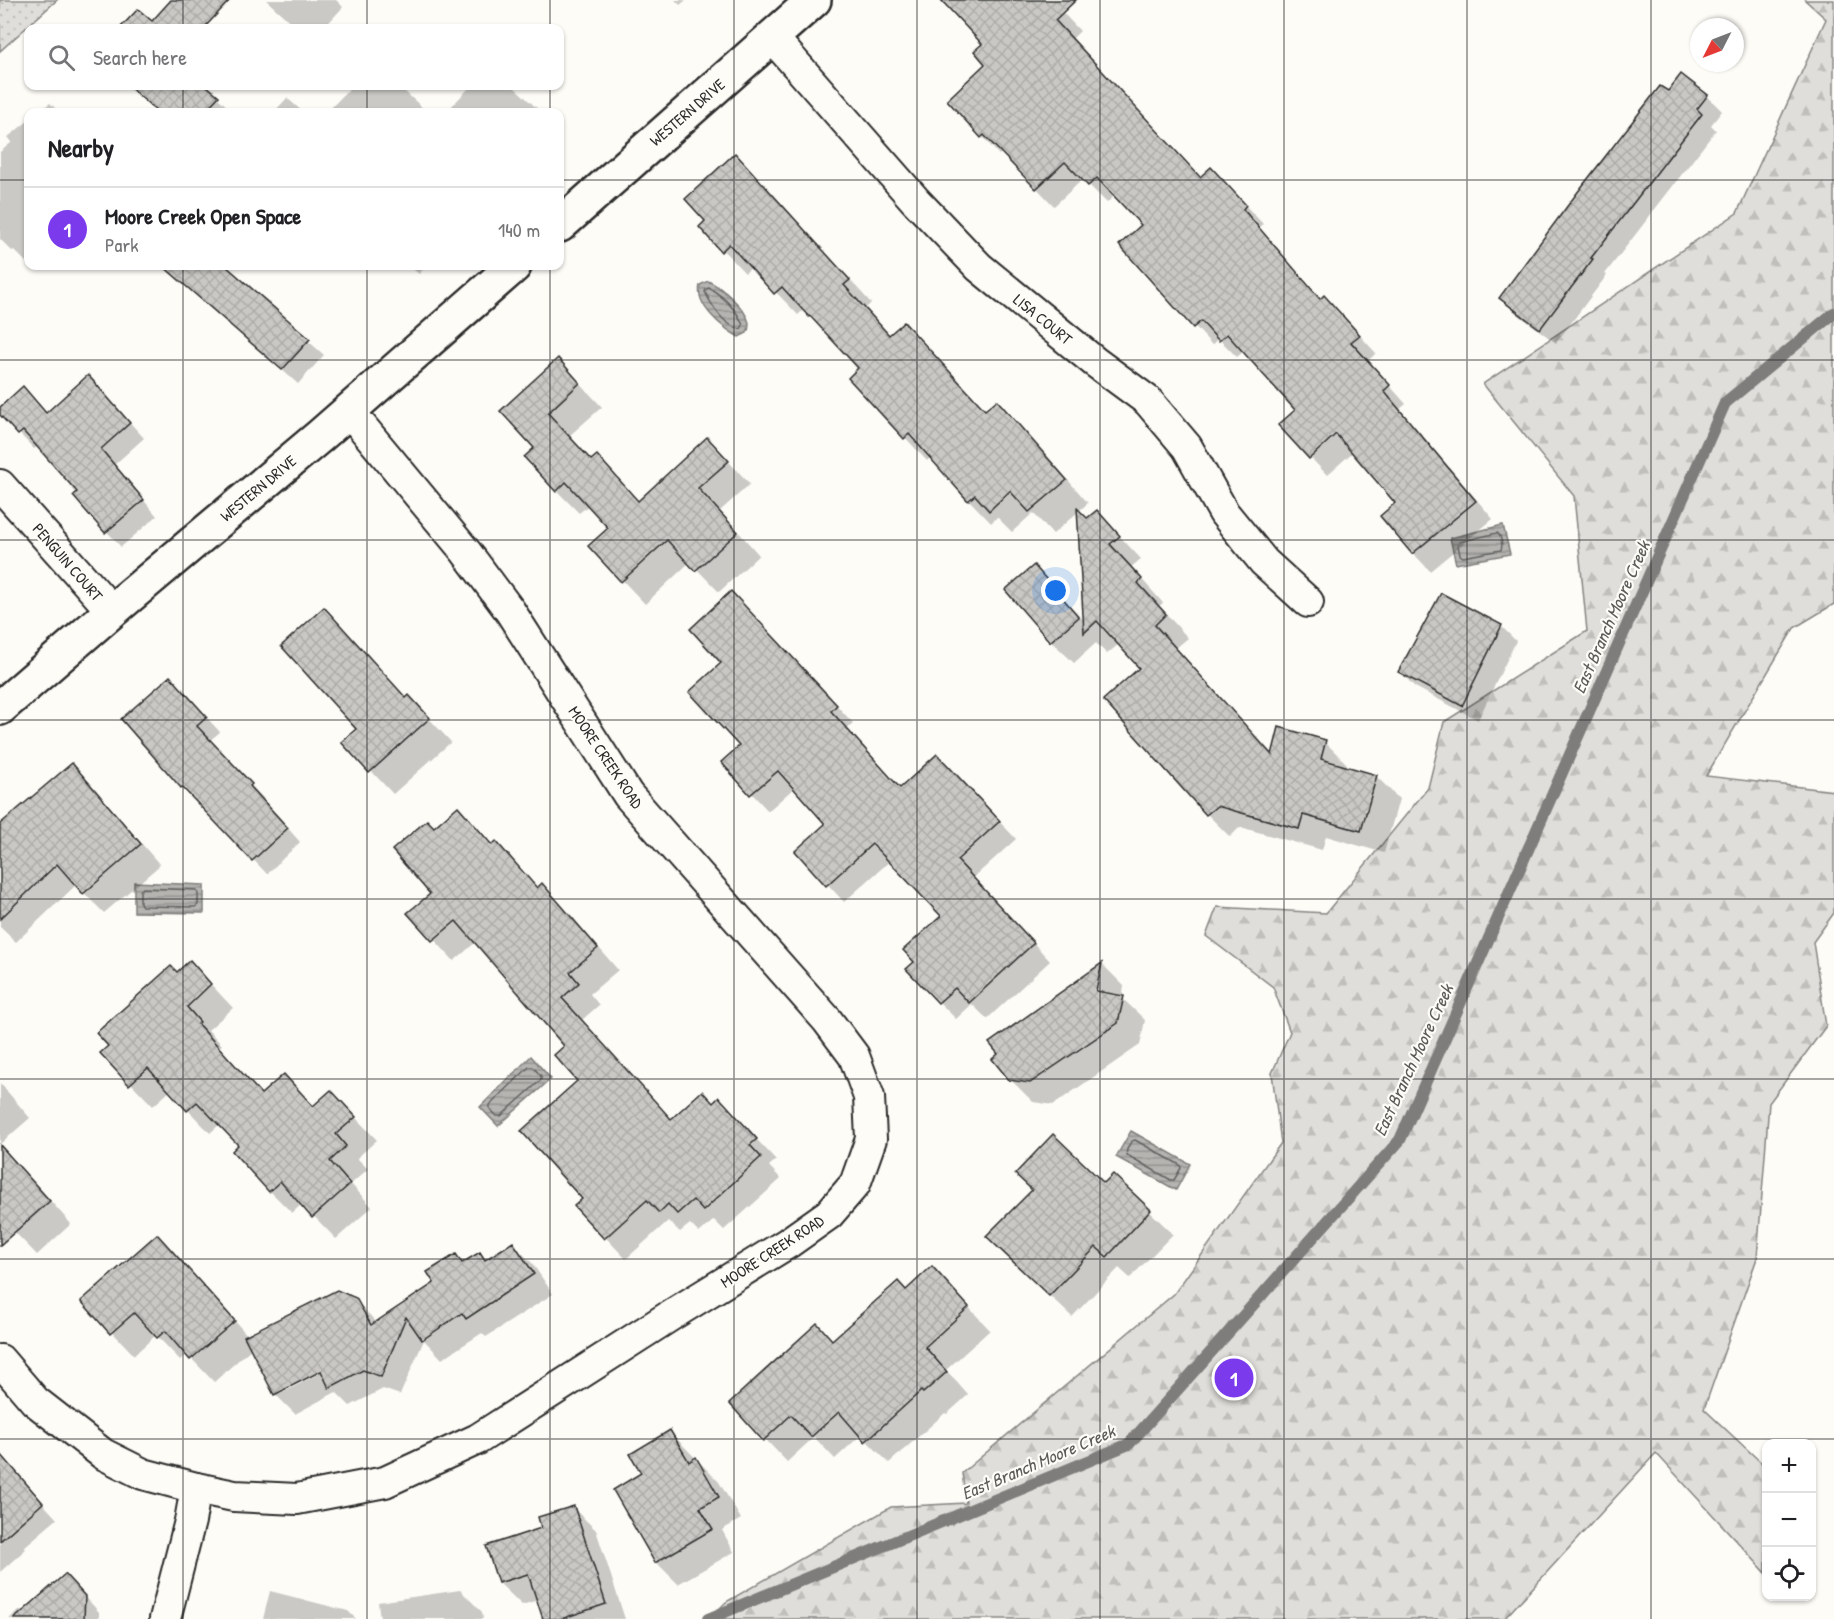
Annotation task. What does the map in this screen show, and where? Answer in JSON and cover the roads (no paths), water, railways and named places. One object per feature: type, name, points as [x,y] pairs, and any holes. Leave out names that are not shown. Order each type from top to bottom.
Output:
[{"type":"street","name":"WESTERN DRIVE","points":[[564,221],[814,0]]},
{"type":"street","name":"LISA COURT","points":[[772,37],[915,200],[979,267],[1095,362],[1148,401],[1187,447],[1224,513],[1264,562],[1308,602]]},
{"type":"street","name":"WESTERN DRIVE","points":[[0,708],[349,411],[509,270]]},
{"type":"street","name":"MOORE CREEK ROAD","points":[[0,1360],[35,1401],[103,1454],[143,1474],[234,1496],[297,1499],[385,1482],[478,1439],[680,1309],[788,1243],[830,1214],[855,1184],[871,1139],[869,1097],[854,1056],[827,1020],[628,795],[510,611],[466,552],[349,411]]},
{"type":"street","name":"PENGUIN COURT","points":[[0,485],[112,611]]},
{"type":"street","points":[[165,1619],[196,1488]]},
{"type":"water","points":[[708,281],[726,293],[743,311],[749,323],[747,333],[739,337],[718,322],[706,308],[702,301],[700,285]]},
{"type":"water","points":[[1503,525],[1510,554],[1456,564],[1450,538]]},
{"type":"water","points":[[134,882],[204,885],[204,913],[134,912]]},
{"type":"water","points":[[531,1056],[551,1079],[498,1126],[480,1107]]},
{"type":"water","points":[[1131,1131],[1190,1164],[1176,1190],[1116,1157]]},
{"type":"waterway","name":"East Branch Moore Creek","points":[[708,1619],[1129,1444],[1400,1140],[1725,403],[1834,313]]},
{"type":"place","name":"Moore Creek Open Space","points":[[1234,1378]]}]
